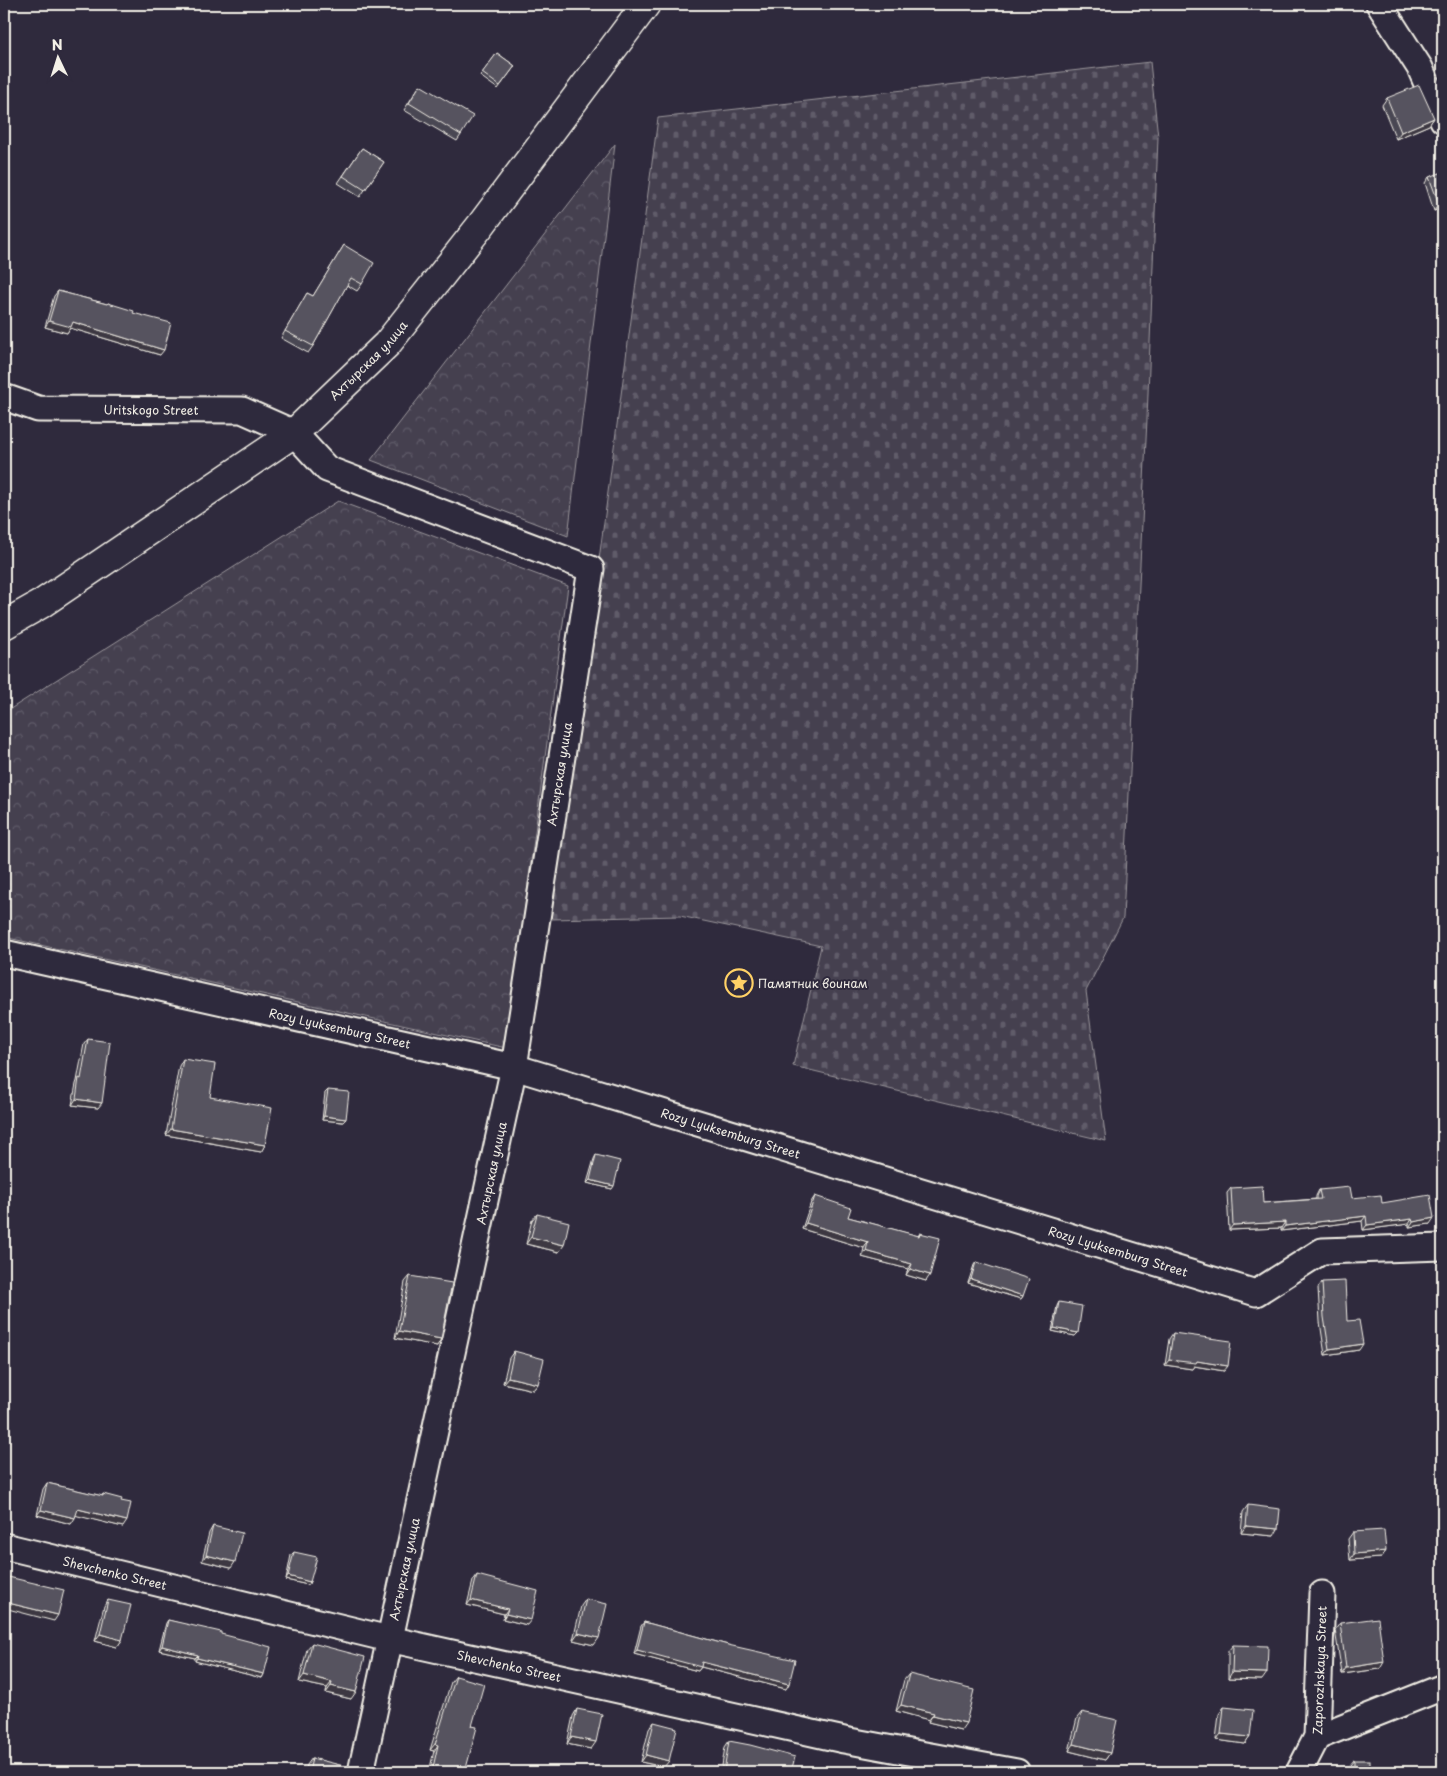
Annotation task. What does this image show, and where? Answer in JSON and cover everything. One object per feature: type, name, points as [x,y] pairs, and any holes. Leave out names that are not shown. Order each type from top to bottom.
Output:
[{"type":"highway","name":"Ахтырская улица","points":[[4,625],[41,604],[294,434],[386,344],[481,225],[646,4]]},
{"type":"street","points":[[1379,4],[1420,68],[1443,120]]},
{"type":"street","name":"Uritskogo Street","points":[[4,397],[38,408],[242,410],[294,434]]},
{"type":"street","name":"Ахтырская улица","points":[[294,434],[327,469],[591,568],[514,1067],[361,1772]]},
{"type":"street","name":"Rozy Lyuksemburg Street","points":[[4,953],[514,1067],[1256,1293],[1322,1251],[1443,1247]]},
{"type":"street","name":"Shevchenko Street","points":[[4,1546],[389,1639],[844,1740],[1017,1772]]},
{"type":"street","name":"Zaporozhskaya Street","points":[[1299,1772],[1317,1738],[1322,1594]]},
{"type":"street","points":[[1317,1738],[1443,1687]]},
{"type":"green space","points":[[1150,62],[1158,137],[1147,419],[1123,918],[1086,991],[1106,1141],[793,1066],[821,946],[680,916],[551,919],[658,118]]},
{"type":"green space","points":[[615,144],[568,536],[371,460]]},
{"type":"green space","points":[[338,501],[568,586],[506,1048],[4,937],[4,713]]},
{"type":"building","points":[[497,53],[515,66],[500,86],[482,73]]},
{"type":"building","points":[[420,85],[473,116],[461,135],[409,103]]},
{"type":"building","points":[[1419,85],[1434,118],[1401,132],[1387,98]]},
{"type":"building","points":[[362,148],[384,162],[365,190],[343,176]]},
{"type":"building","points":[[1443,172],[1443,203],[1439,204],[1429,177]]},
{"type":"building","points":[[344,245],[374,263],[362,284],[351,278],[313,346],[285,331],[307,293],[313,296]]},
{"type":"building","points":[[4,274],[7,275],[4,286]]},
{"type":"building","points":[[58,291],[108,303],[134,311],[133,313],[171,323],[164,350],[73,322],[71,327],[49,321]]},
{"type":"building","points":[[88,1039],[110,1042],[102,1103],[76,1099]]},
{"type":"building","points":[[183,1059],[215,1064],[210,1097],[272,1108],[265,1145],[171,1129]]},
{"type":"building","points":[[328,1090],[349,1092],[346,1119],[324,1116]]},
{"type":"building","points":[[596,1155],[620,1161],[614,1186],[590,1180]]},
{"type":"building","points":[[1262,1186],[1263,1203],[1321,1199],[1319,1190],[1350,1187],[1352,1198],[1381,1195],[1382,1203],[1430,1195],[1434,1218],[1413,1222],[1412,1219],[1367,1225],[1366,1216],[1285,1226],[1285,1222],[1233,1225],[1231,1188]]},
{"type":"building","points":[[815,1196],[851,1208],[848,1217],[919,1236],[920,1233],[940,1238],[930,1275],[910,1269],[912,1264],[866,1251],[868,1242],[806,1223]]},
{"type":"building","points":[[537,1214],[569,1222],[564,1245],[531,1237]]},
{"type":"building","points":[[976,1262],[1029,1279],[1023,1296],[971,1279]]},
{"type":"building","points":[[410,1276],[452,1283],[441,1339],[399,1331]]},
{"type":"building","points":[[1345,1281],[1347,1321],[1359,1320],[1363,1344],[1329,1349],[1324,1317],[1322,1282]]},
{"type":"building","points":[[1059,1302],[1082,1306],[1078,1333],[1054,1328]]},
{"type":"building","points":[[1173,1333],[1231,1341],[1228,1366],[1197,1361],[1196,1363],[1169,1360]]},
{"type":"building","points":[[514,1351],[544,1359],[538,1384],[508,1377]]},
{"type":"building","points":[[47,1483],[103,1496],[103,1494],[131,1503],[127,1521],[78,1509],[75,1518],[41,1510]]},
{"type":"building","points":[[1248,1505],[1280,1509],[1278,1529],[1246,1526]]},
{"type":"building","points":[[213,1526],[242,1533],[235,1562],[206,1555]]},
{"type":"building","points":[[1384,1530],[1386,1551],[1354,1554],[1353,1532]]},
{"type":"building","points":[[294,1552],[317,1557],[310,1582],[288,1576]]},
{"type":"building","points":[[477,1575],[538,1591],[531,1620],[506,1614],[508,1609],[471,1600]]},
{"type":"building","points":[[4,1576],[64,1590],[58,1615],[4,1602]]},
{"type":"building","points":[[586,1599],[607,1604],[599,1638],[578,1633]]},
{"type":"building","points":[[108,1600],[131,1605],[122,1640],[100,1634]]},
{"type":"building","points":[[1378,1618],[1384,1662],[1346,1668],[1340,1623]]},
{"type":"building","points":[[168,1620],[221,1632],[221,1634],[271,1647],[264,1674],[197,1658],[198,1655],[162,1646]]},
{"type":"building","points":[[644,1622],[728,1645],[795,1660],[789,1684],[702,1662],[701,1667],[637,1650]]},
{"type":"building","points":[[312,1643],[365,1657],[356,1692],[331,1686],[332,1682],[304,1675]]},
{"type":"building","points":[[1233,1645],[1268,1646],[1267,1673],[1232,1672]]},
{"type":"building","points":[[909,1674],[974,1690],[966,1723],[901,1705]]},
{"type":"building","points":[[456,1676],[484,1684],[472,1726],[477,1727],[465,1772],[432,1772],[438,1745],[435,1744]]},
{"type":"building","points":[[1224,1707],[1253,1710],[1250,1737],[1221,1734]]},
{"type":"building","points":[[577,1709],[602,1714],[596,1742],[571,1737]]},
{"type":"building","points":[[1082,1712],[1117,1720],[1110,1753],[1074,1744]]},
{"type":"building","points":[[654,1722],[677,1728],[669,1761],[646,1755]]},
{"type":"building","points":[[729,1741],[795,1757],[791,1772],[724,1771]]},
{"type":"building","points":[[312,1758],[352,1768],[353,1772],[309,1772]]},
{"type":"building","points":[[1354,1760],[1370,1760],[1370,1772],[1354,1772]]},
{"type":"place","name":"Памятник воинам","points":[[739,983]]}]
